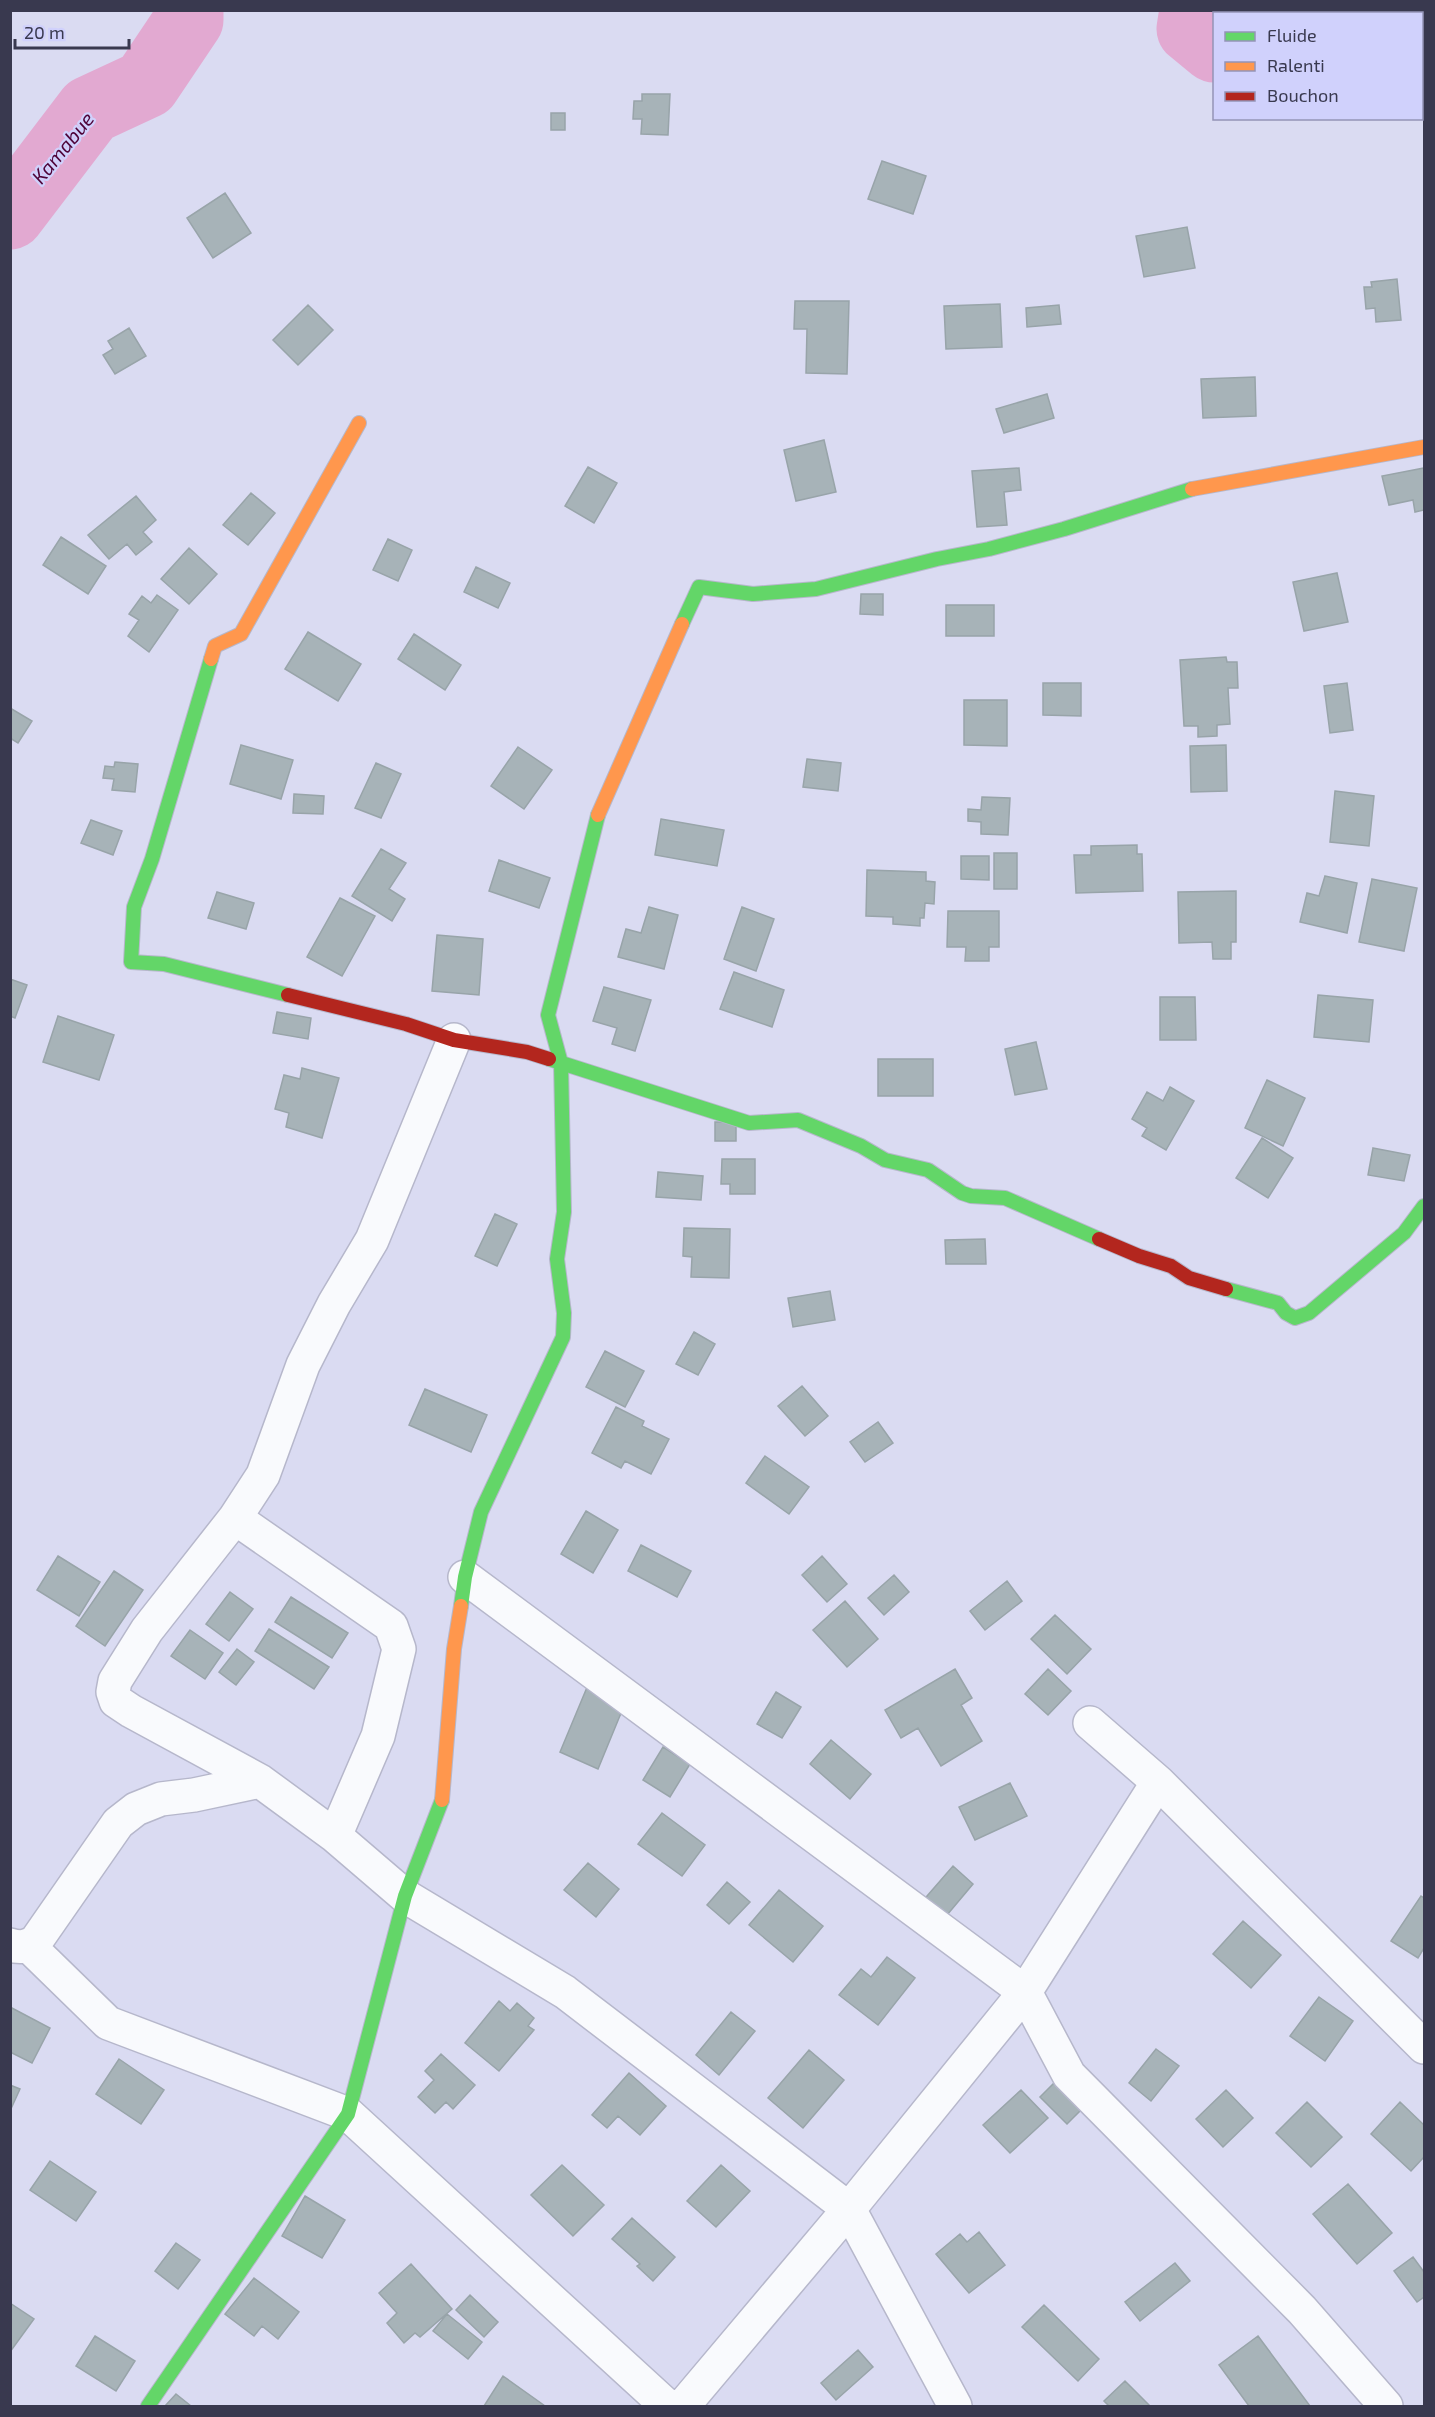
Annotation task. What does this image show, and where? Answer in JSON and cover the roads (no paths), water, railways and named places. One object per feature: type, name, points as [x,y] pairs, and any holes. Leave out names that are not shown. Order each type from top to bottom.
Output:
[{"type":"street","points":[[359,423],[241,634],[215,646],[152,859],[134,907],[131,962],[164,964],[406,1024],[454,1040],[527,1052],[749,1123],[798,1120],[861,1146],[885,1160],[928,1170],[962,1193],[971,1196],[1005,1198],[1139,1256],[1171,1266],[1189,1278],[1278,1303],[1286,1313],[1295,1318],[1309,1313],[1404,1233],[1425,1206]]},
{"type":"street","points":[[148,2406],[348,2114],[405,1896],[442,1801],[454,1649],[465,1577],[481,1512],[563,1337],[564,1313],[557,1259],[564,1212],[561,1063],[548,1015],[596,819],[627,745],[699,588],[753,594],[816,589],[937,559],[989,549],[1064,529],[1180,491],[1425,447]]},
{"type":"street","points":[[454,1040],[372,1240],[334,1304],[303,1365],[263,1475],[236,1518],[147,1630],[115,1681],[113,1692],[116,1701],[260,1781],[335,1836],[405,1896],[565,1992],[849,2209],[955,2406]]},
{"type":"street","points":[[236,1518],[391,1626],[399,1649],[378,1736],[335,1836]]},
{"type":"street","points":[[465,1577],[1025,1992],[1069,2074],[1302,2310],[1386,2406]]},
{"type":"street","points":[[1090,1723],[1158,1782],[1425,2047]]},
{"type":"street","points":[[20,1945],[36,1941],[118,1823],[136,1809],[161,1799],[194,1795],[260,1781]]},
{"type":"street","points":[[683,2406],[849,2209],[1025,1992],[1158,1782]]},
{"type":"street","points":[[20,1945],[108,2023],[348,2114],[667,2406]]},
{"type":"waterway","name":"Kamabue","points":[[10,215],[90,110],[146,84],[189,20],[189,10]]},
{"type":"waterway","points":[[1194,10],[1191,29],[1213,47]]}]
